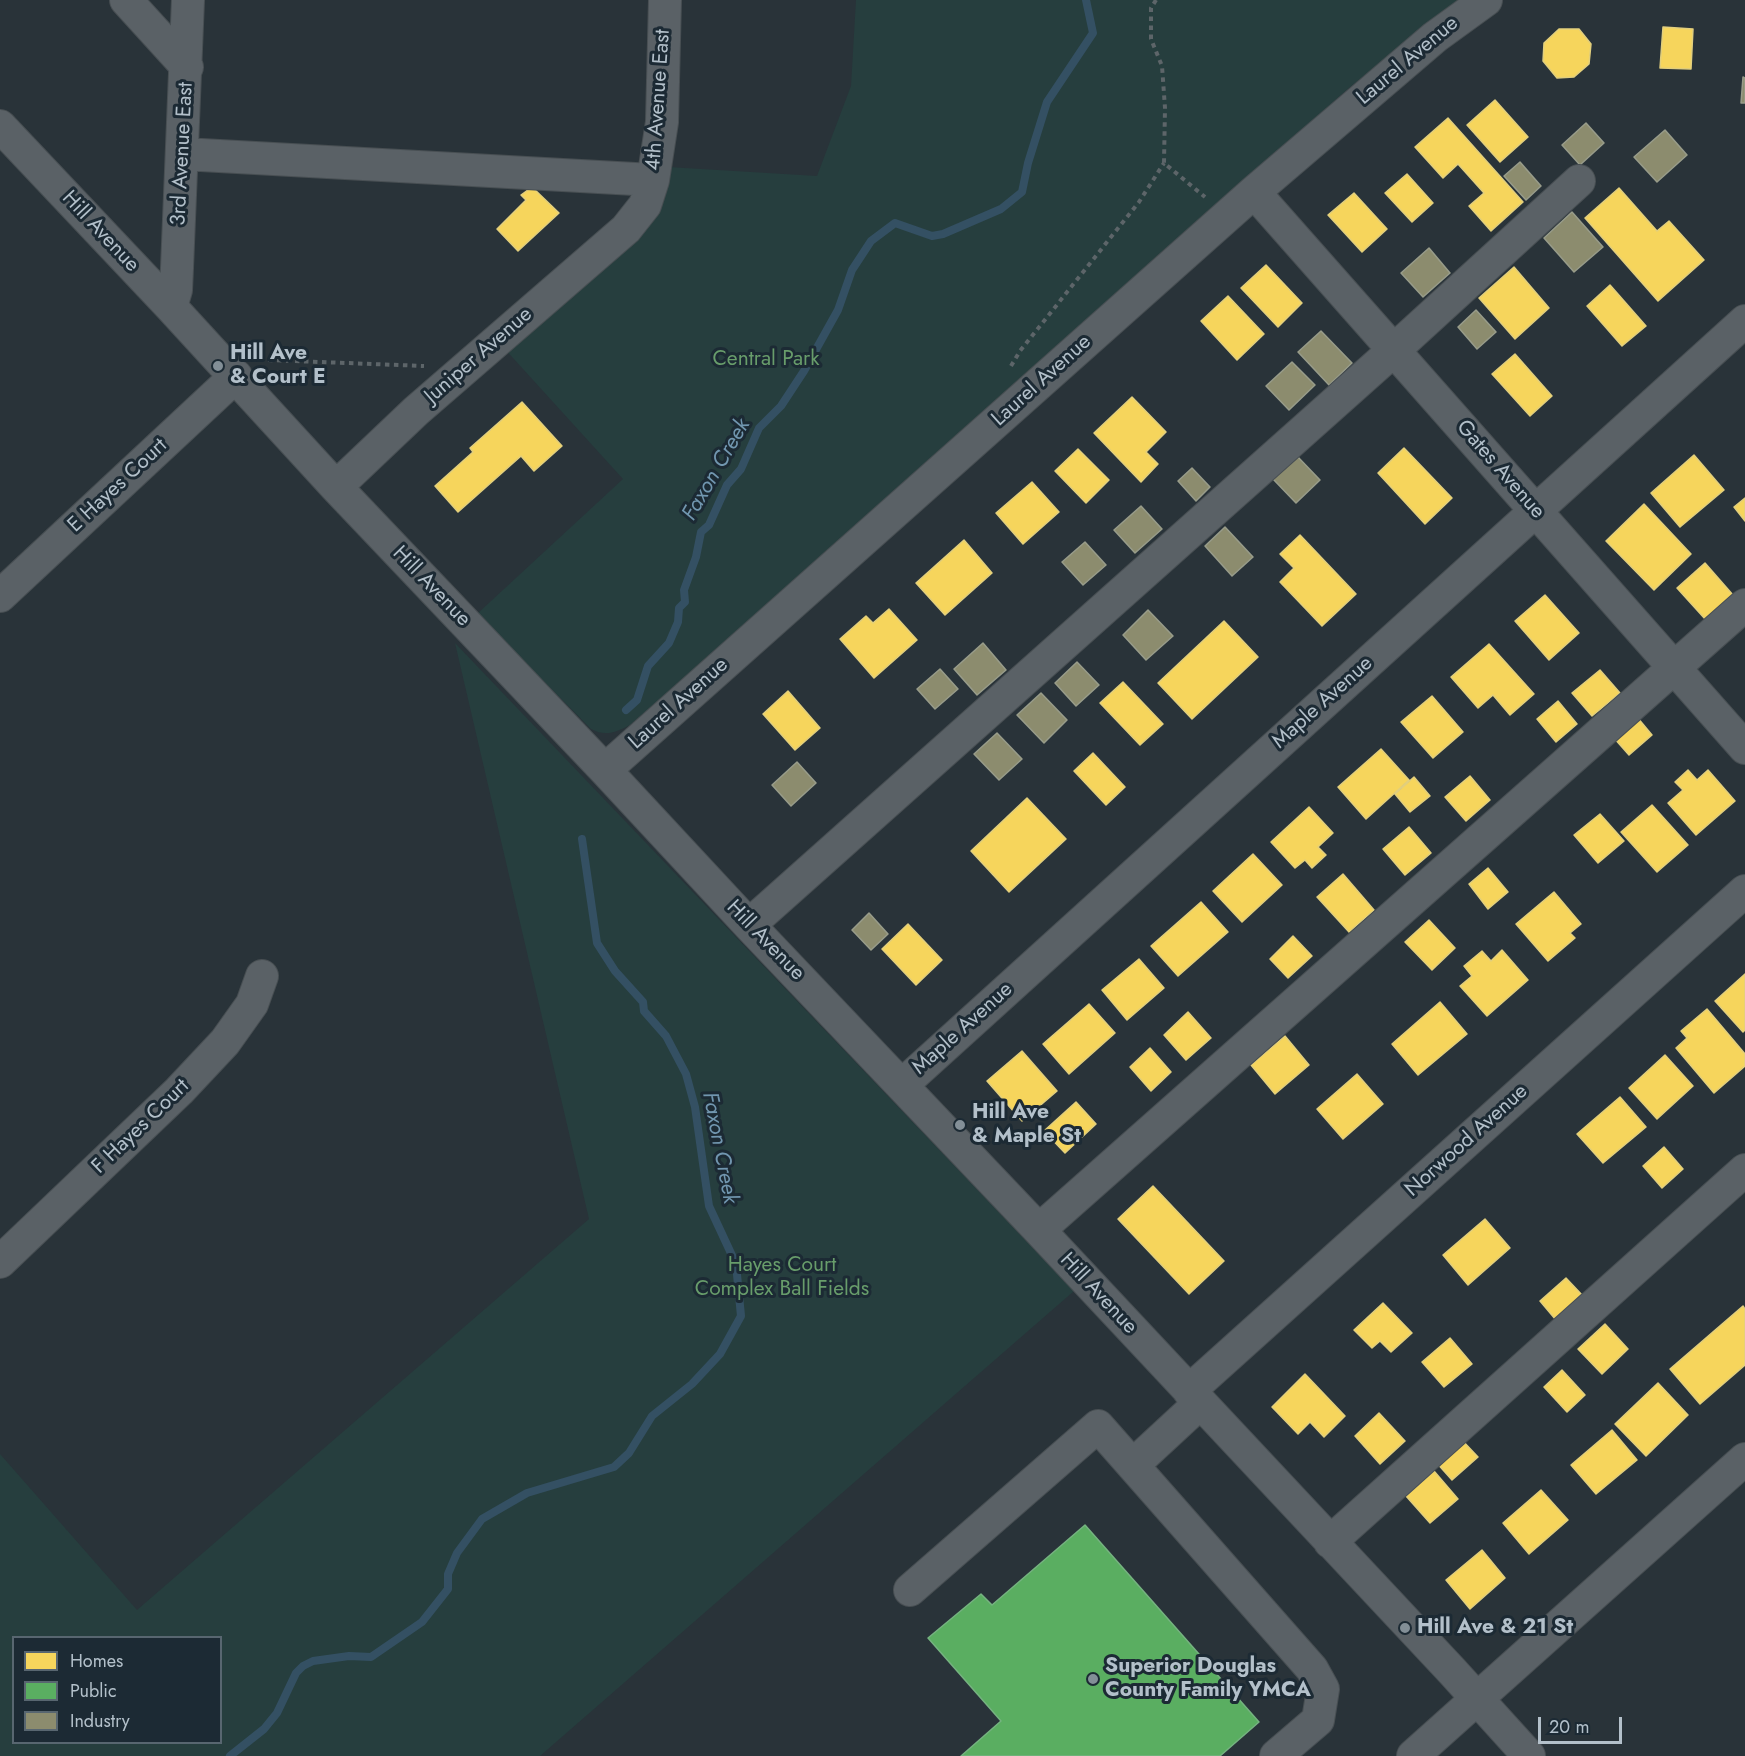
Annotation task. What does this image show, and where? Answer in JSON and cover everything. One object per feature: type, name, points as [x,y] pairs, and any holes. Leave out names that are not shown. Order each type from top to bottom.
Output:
[{"type":"street","points":[[126,0],[187,67]]},
{"type":"street","name":"3rd Avenue East","points":[[171,307],[176,290],[188,0]]},
{"type":"street","name":"4th Avenue East","points":[[626,229],[645,205],[653,180],[662,122],[665,0]]},
{"type":"street","name":"Laurel Avenue","points":[[605,770],[1245,201],[1435,37],[1486,0]]},
{"type":"street","name":"Hill Avenue","points":[[0,127],[236,376],[336,488],[1039,1230],[1529,1756]]},
{"type":"street","points":[[183,153],[653,180]]},
{"type":"street","points":[[749,925],[1394,350],[1579,181]]},
{"type":"street","name":"Gates Avenue","points":[[1245,201],[1394,350],[1745,748]]},
{"type":"street","name":"Juniper Avenue","points":[[336,488],[416,411],[626,229]]},
{"type":"street","name":"Maple Avenue","points":[[902,1085],[1745,321]]},
{"type":"street","name":"E Hayes Court","points":[[0,596],[236,376]]},
{"type":"street","points":[[1039,1230],[1745,605]]},
{"type":"street","name":"Norwood Avenue","points":[[1132,1465],[1195,1397],[1745,891]]},
{"type":"street","name":"F Hayes Court","points":[[0,1262],[179,1091],[225,1042],[252,1004],[262,976]]},
{"type":"street","points":[[1330,1542],[1745,1170]]},
{"type":"street","points":[[910,1590],[1098,1426],[1312,1669],[1323,1689],[1317,1720],[1276,1756]]},
{"type":"street","points":[[1413,1756],[1745,1460]]},
{"type":"path","points":[[1020,401],[1006,376],[1020,351],[1139,202],[1164,163],[1165,108],[1162,66],[1151,39],[1151,8],[1156,0]]},
{"type":"path","points":[[1164,163],[1209,201],[1245,201]]},
{"type":"path","points":[[268,360],[466,368]]},
{"type":"green space","name":"Central Park","points":[[856,0],[1460,0],[1350,87],[732,638],[630,725],[611,733],[601,733],[591,729],[477,614],[623,479],[503,347],[668,167],[817,176],[851,86]]},
{"type":"green space","name":"Hayes Court Complex Ball Fields","points":[[455,643],[1074,1291],[540,1756],[0,1756],[0,1454],[137,1610],[589,1219]]},
{"type":"building: Homes","points":[[1663,27],[1693,29],[1691,69],[1660,68]]},
{"type":"building: Homes","points":[[1559,29],[1579,29],[1591,44],[1589,64],[1574,77],[1557,78],[1543,61],[1544,43]]},
{"type":"building: Homes","points":[[1495,100],[1528,137],[1500,162],[1467,125]]},
{"type":"building: Homes","points":[[1448,118],[1523,202],[1491,231],[1469,206],[1484,193],[1458,164],[1443,178],[1415,147]]},
{"type":"building: Homes","points":[[1407,174],[1433,203],[1412,222],[1385,193]]},
{"type":"building: Homes","points":[[532,187],[559,213],[518,251],[497,229],[526,200],[521,195]]},
{"type":"building: Homes","points":[[1619,188],[1657,231],[1669,221],[1704,260],[1658,301],[1585,218]]},
{"type":"building: Homes","points":[[1354,193],[1387,229],[1362,252],[1328,215]]},
{"type":"building: Homes","points":[[1266,265],[1302,303],[1278,327],[1241,288]]},
{"type":"building: Homes","points":[[1514,267],[1549,308],[1515,339],[1479,298]]},
{"type":"building: Homes","points":[[1610,285],[1646,326],[1622,346],[1587,306]]},
{"type":"building: Homes","points":[[1228,296],[1264,334],[1237,360],[1201,321]]},
{"type":"building: Homes","points":[[1515,354],[1552,396],[1530,416],[1492,374]]},
{"type":"building: Homes","points":[[1132,397],[1166,432],[1146,452],[1158,464],[1141,482],[1094,433]]},
{"type":"building: Homes","points":[[522,402],[562,446],[534,471],[521,456],[458,512],[435,486],[473,452],[470,448]]},
{"type":"building: Homes","points":[[1404,448],[1452,498],[1425,524],[1378,473]]},
{"type":"building: Homes","points":[[1078,449],[1109,480],[1086,503],[1055,471]]},
{"type":"building: Homes","points":[[1694,455],[1724,490],[1680,527],[1651,493]]},
{"type":"building: Homes","points":[[1032,482],[1059,512],[1023,544],[996,513]]},
{"type":"building: Homes","points":[[1745,498],[1745,521],[1734,507]]},
{"type":"building: Homes","points":[[1644,504],[1691,554],[1654,590],[1606,541]]},
{"type":"building: Homes","points":[[1300,535],[1356,594],[1322,626],[1280,582],[1294,568],[1280,554]]},
{"type":"building: Homes","points":[[964,540],[992,573],[945,615],[916,583]]},
{"type":"building: Homes","points":[[1705,563],[1733,595],[1706,620],[1677,588]]},
{"type":"building: Homes","points":[[1545,595],[1579,633],[1549,660],[1515,621]]},
{"type":"building: Homes","points":[[889,609],[917,640],[874,678],[840,639],[866,616],[873,623]]},
{"type":"building: Homes","points":[[1224,621],[1258,657],[1192,719],[1158,683]]},
{"type":"building: Homes","points":[[1489,644],[1534,694],[1510,715],[1493,695],[1478,708],[1451,677]]},
{"type":"building: Homes","points":[[1600,670],[1620,693],[1592,716],[1572,693]]},
{"type":"building: Homes","points":[[1123,682],[1163,724],[1140,745],[1100,703]]},
{"type":"building: Homes","points":[[788,691],[820,728],[795,750],[763,714]]},
{"type":"building: Homes","points":[[1432,696],[1463,732],[1433,758],[1401,722]]},
{"type":"building: Homes","points":[[1558,701],[1577,724],[1556,742],[1537,719]]},
{"type":"building: Homes","points":[[1637,717],[1652,735],[1629,755],[1614,738]]},
{"type":"building: Homes","points":[[1381,749],[1409,780],[1366,819],[1338,787]]},
{"type":"building: Homes","points":[[1093,753],[1125,787],[1106,805],[1074,771]]},
{"type":"building: Homes","points":[[1688,770],[1697,780],[1708,770],[1735,801],[1696,835],[1668,803],[1683,790],[1675,782]]},
{"type":"building: Homes","points":[[1470,776],[1490,800],[1466,821],[1445,797]]},
{"type":"building: Homes","points":[[1414,777],[1430,796],[1410,812],[1395,794]]},
{"type":"building: Homes","points":[[1027,798],[1066,839],[1009,892],[971,851]]},
{"type":"building: Homes","points":[[1652,805],[1688,845],[1657,872],[1621,832]]},
{"type":"building: Homes","points":[[1309,807],[1333,833],[1318,847],[1326,855],[1312,868],[1305,860],[1295,868],[1271,842]]},
{"type":"building: Homes","points":[[1600,814],[1624,841],[1598,863],[1574,835]]},
{"type":"building: Homes","points":[[1409,827],[1431,853],[1405,875],[1383,849]]},
{"type":"building: Homes","points":[[1253,854],[1282,885],[1242,922],[1213,891]]},
{"type":"building: Homes","points":[[1488,868],[1508,892],[1488,909],[1469,884]]},
{"type":"building: Homes","points":[[1343,874],[1374,910],[1349,932],[1317,897]]},
{"type":"building: Homes","points":[[1554,892],[1581,924],[1570,933],[1575,938],[1548,961],[1516,924]]},
{"type":"building: Homes","points":[[1201,902],[1228,932],[1178,976],[1151,946]]},
{"type":"building: Homes","points":[[1429,920],[1455,948],[1432,970],[1405,942]]},
{"type":"building: Homes","points":[[908,924],[942,960],[916,985],[882,949]]},
{"type":"building: Homes","points":[[1293,936],[1312,956],[1288,978],[1270,959]]},
{"type":"building: Homes","points":[[1502,950],[1528,980],[1487,1016],[1460,986],[1472,976],[1464,966],[1482,951],[1491,961]]},
{"type":"building: Homes","points":[[1139,959],[1164,988],[1127,1020],[1102,990]]},
{"type":"building: Homes","points":[[1745,974],[1745,1030],[1743,1032],[1715,1001]]},
{"type":"building: Homes","points":[[1440,1002],[1467,1034],[1418,1075],[1392,1044]]},
{"type":"building: Homes","points":[[1089,1004],[1115,1033],[1069,1074],[1043,1044]]},
{"type":"building: Homes","points":[[1707,1009],[1745,1054],[1745,1066],[1714,1093],[1676,1048],[1687,1038],[1681,1031]]},
{"type":"building: Homes","points":[[1188,1012],[1211,1038],[1186,1060],[1164,1035]]},
{"type":"building: Homes","points":[[1285,1036],[1309,1065],[1275,1094],[1251,1065]]},
{"type":"building: Homes","points":[[1150,1048],[1171,1072],[1151,1091],[1130,1067]]},
{"type":"building: Homes","points":[[1022,1051],[1057,1091],[1022,1121],[987,1081]]},
{"type":"building: Homes","points":[[1665,1055],[1693,1086],[1657,1119],[1629,1088]]},
{"type":"building: Homes","points":[[1357,1074],[1383,1104],[1343,1139],[1317,1109]]},
{"type":"building: Homes","points":[[1620,1097],[1646,1127],[1603,1163],[1577,1134]]},
{"type":"building: Homes","points":[[1076,1102],[1096,1124],[1065,1153],[1044,1131]]},
{"type":"building: Homes","points":[[1664,1147],[1683,1169],[1662,1188],[1643,1166]]},
{"type":"building: Homes","points":[[1153,1186],[1224,1261],[1189,1294],[1118,1219]]},
{"type":"building: Homes","points":[[1485,1219],[1510,1248],[1468,1285],[1443,1255]]},
{"type":"building: Homes","points":[[1566,1278],[1583,1296],[1556,1320],[1540,1301]]},
{"type":"building: Homes","points":[[1383,1303],[1412,1333],[1391,1352],[1380,1341],[1372,1348],[1354,1330]]},
{"type":"building: Homes","points":[[1743,1306],[1745,1309],[1745,1365],[1700,1404],[1670,1369]]},
{"type":"building: Homes","points":[[1605,1324],[1628,1349],[1602,1374],[1578,1349]]},
{"type":"building: Homes","points":[[1450,1338],[1472,1364],[1444,1387],[1422,1362]]},
{"type":"building: Homes","points":[[1562,1370],[1585,1395],[1567,1412],[1544,1387]]},
{"type":"building: Homes","points":[[1305,1374],[1345,1416],[1324,1437],[1310,1422],[1298,1434],[1272,1407]]},
{"type":"building: Homes","points":[[1658,1383],[1688,1415],[1646,1456],[1615,1424]]},
{"type":"building: Homes","points":[[1379,1413],[1405,1441],[1380,1464],[1355,1436]]},
{"type":"building: Homes","points":[[1612,1430],[1637,1460],[1596,1494],[1571,1465]]},
{"type":"building: Homes","points":[[1460,1438],[1478,1457],[1452,1480],[1435,1461]]},
{"type":"building: Homes","points":[[1434,1471],[1458,1499],[1430,1523],[1406,1496]]},
{"type":"building: Homes","points":[[1541,1490],[1568,1520],[1529,1554],[1503,1523]]},
{"type":"building: Homes","points":[[1482,1550],[1505,1578],[1470,1609],[1446,1580]]},
{"type":"building: Public","name":"Superior Douglas County Family YMCA","points":[[1085,1525],[1259,1722],[1220,1756],[961,1756],[1001,1721],[928,1638],[981,1594],[992,1605]]},
{"type":"building: Industry","points":[[1743,77],[1745,78],[1745,103],[1741,103]]},
{"type":"building: Industry","points":[[1586,123],[1604,143],[1580,165],[1562,145]]},
{"type":"building: Industry","points":[[1665,130],[1687,155],[1657,182],[1634,157]]},
{"type":"building: Industry","points":[[1520,162],[1541,186],[1526,200],[1504,176]]},
{"type":"building: Industry","points":[[1572,212],[1603,247],[1574,272],[1544,238]]},
{"type":"building: Industry","points":[[1429,248],[1450,273],[1423,297],[1401,273]]},
{"type":"building: Industry","points":[[1476,310],[1496,332],[1477,349],[1458,327]]},
{"type":"building: Industry","points":[[1321,331],[1352,363],[1329,385],[1298,352]]},
{"type":"building: Industry","points":[[1292,362],[1315,385],[1289,410],[1266,386]]},
{"type":"building: Industry","points":[[1297,456],[1320,480],[1296,503],[1273,479]]},
{"type":"building: Industry","points":[[1192,468],[1210,487],[1196,501],[1178,481]]},
{"type":"building: Industry","points":[[1141,506],[1162,529],[1135,553],[1114,530]]},
{"type":"building: Industry","points":[[1225,527],[1253,557],[1232,576],[1205,546]]},
{"type":"building: Industry","points":[[1085,542],[1106,565],[1083,585],[1062,562]]},
{"type":"building: Industry","points":[[1148,610],[1173,636],[1146,660],[1123,635]]},
{"type":"building: Industry","points":[[983,643],[1006,670],[977,695],[954,669]]},
{"type":"building: Industry","points":[[1077,662],[1099,685],[1076,706],[1055,683]]},
{"type":"building: Industry","points":[[940,669],[958,689],[935,709],[917,689]]},
{"type":"building: Industry","points":[[1041,693],[1067,720],[1044,743],[1017,715]]},
{"type":"building: Industry","points":[[997,733],[1022,759],[999,780],[974,754]]},
{"type":"building: Industry","points":[[797,762],[816,783],[791,806],[772,785]]},
{"type":"building: Industry","points":[[869,913],[888,934],[871,950],[852,930]]},
{"type":"waterway","name":"Faxon Creek","points":[[626,710],[637,700],[648,666],[669,643],[678,622],[679,608],[685,602],[684,590],[696,557],[701,532],[709,525],[727,485],[741,469],[759,428],[781,406],[804,371],[838,310],[852,270],[871,241],[895,223],[932,236],[943,234],[1001,209],[1022,192],[1028,163],[1047,102],[1093,33],[1086,0]]},
{"type":"waterway","name":"Faxon Creek","points":[[230,1756],[264,1729],[277,1713],[296,1673],[303,1666],[313,1661],[349,1656],[371,1657],[422,1622],[448,1589],[448,1574],[457,1553],[482,1519],[527,1493],[614,1467],[629,1453],[652,1416],[692,1384],[720,1354],[741,1316],[736,1264],[709,1206],[695,1107],[686,1074],[666,1036],[644,1011],[643,1002],[615,971],[597,943],[582,839]]},
{"type":"place","name":"Hill Ave & Court E","points":[[218,366]]},
{"type":"place","name":"Hill Ave & Maple St","points":[[960,1125]]},
{"type":"place","name":"Hill Ave & 21 St","points":[[1405,1628]]},
{"type":"place","name":"Superior Douglas County Family YMCA","points":[[1093,1679]]}]
